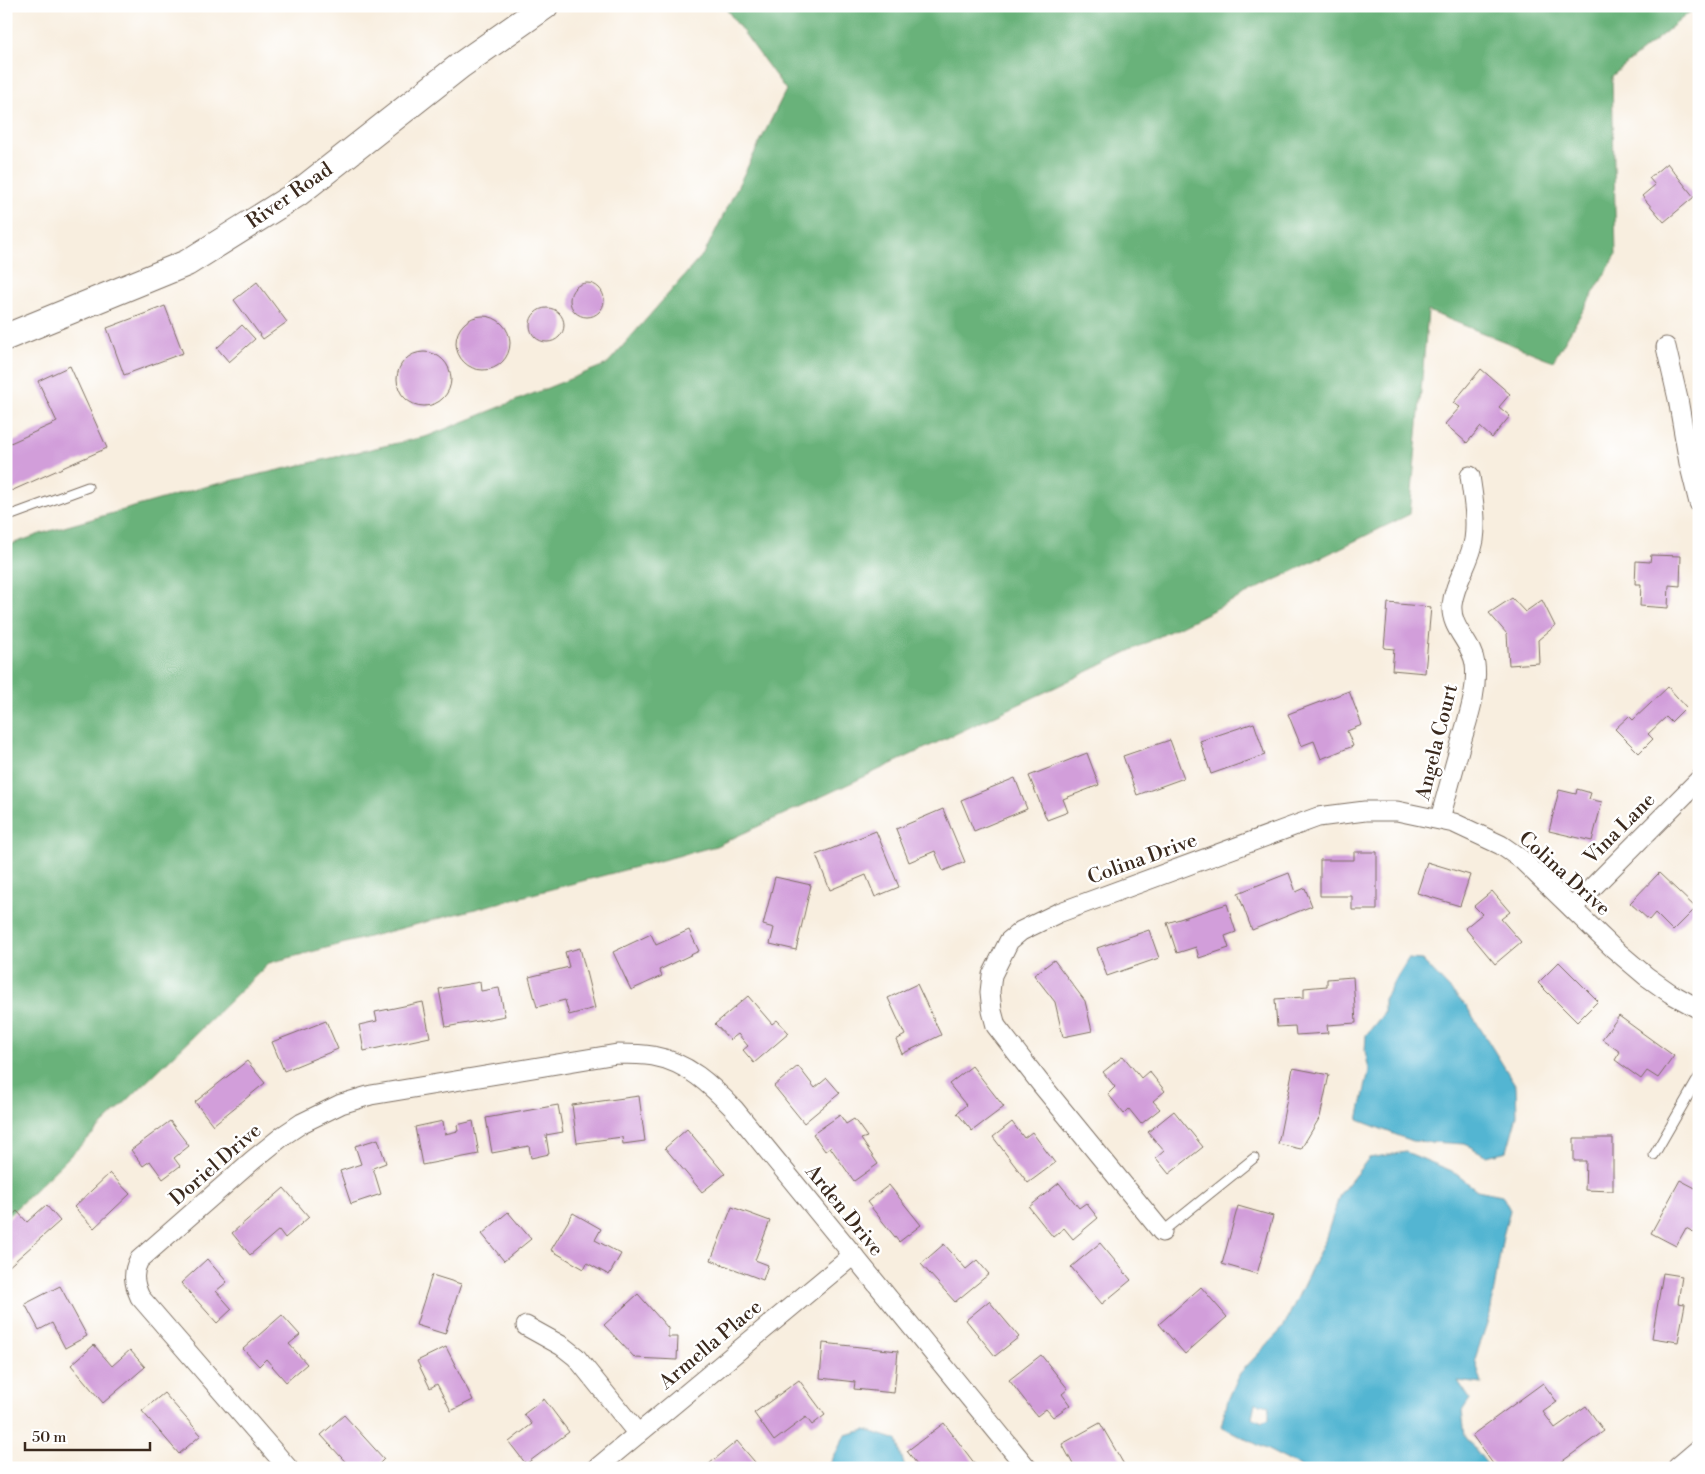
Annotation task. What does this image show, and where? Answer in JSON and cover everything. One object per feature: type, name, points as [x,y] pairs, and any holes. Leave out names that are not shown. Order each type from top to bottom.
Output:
[{"type":"main road","name":"River Road","points":[[6,337],[187,263],[297,194],[461,65],[545,6]]},
{"type":"street","points":[[1666,347],[1678,399],[1689,463],[1699,503]]},
{"type":"street","name":"Angela Court","points":[[1440,819],[1472,704],[1476,676],[1475,661],[1458,632],[1453,619],[1452,606],[1455,592],[1474,540],[1475,518],[1470,476]]},
{"type":"street","name":"Vina Lane","points":[[1572,908],[1699,780]]},
{"type":"street","name":"Colina Drive","points":[[1162,1232],[996,1026],[990,992],[992,975],[1009,941],[1021,931],[1058,913],[1318,817],[1365,810],[1397,811],[1454,823],[1501,845],[1521,859],[1613,948],[1646,976],[1670,993],[1699,1009]]},
{"type":"street","name":"Arden Drive","points":[[587,1059],[617,1054],[653,1056],[674,1062],[695,1072],[712,1086],[734,1109],[1026,1468]]},
{"type":"street","name":"Doriel Drive","points":[[288,1468],[140,1297],[135,1285],[134,1269],[139,1260],[284,1135],[302,1123],[341,1104],[371,1095],[587,1059]]},
{"type":"street","name":"Armella Place","points":[[597,1468],[845,1262],[852,1254]]},
{"type":"street","points":[[526,1326],[562,1346],[576,1357],[638,1434]]},
{"type":"street","points":[[1679,1468],[1699,1452]]},
{"type":"lane","points":[[6,517],[88,487]]},
{"type":"lane","points":[[1654,1155],[1699,1077]]},
{"type":"lane","name":"Colina Drive","points":[[1162,1232],[1254,1158]]},
{"type":"green space","points":[[724,6],[1697,6],[1612,76],[1616,255],[1553,361],[1428,311],[1410,514],[1058,686],[716,846],[269,963],[6,1218],[6,546],[43,533],[204,487],[428,436],[607,364],[705,252],[786,90]]},
{"type":"water","points":[[1408,959],[1422,960],[1467,1007],[1516,1086],[1517,1115],[1507,1151],[1487,1156],[1465,1144],[1412,1141],[1358,1120],[1369,1070],[1365,1051],[1366,1035],[1384,1013],[1384,999]]},
{"type":"water","points":[[1406,1152],[1452,1171],[1477,1190],[1502,1195],[1510,1210],[1503,1236],[1490,1314],[1475,1359],[1482,1384],[1458,1381],[1470,1399],[1462,1411],[1465,1436],[1490,1468],[1452,1468],[1448,1464],[1436,1468],[1303,1468],[1221,1426],[1228,1400],[1240,1373],[1283,1328],[1325,1240],[1340,1194],[1369,1158]],"holes":[[[1255,1403],[1269,1406],[1269,1419],[1262,1422],[1252,1417]]]},
{"type":"water","points":[[866,1430],[897,1440],[905,1468],[828,1468],[845,1435]]},
{"type":"building","points":[[1667,163],[1694,197],[1664,222],[1642,196],[1655,185],[1649,178]]},
{"type":"building","points":[[257,282],[287,322],[263,339],[234,300]]},
{"type":"building","points":[[587,283],[599,288],[604,300],[599,312],[587,317],[575,312],[570,300],[575,288]]},
{"type":"building","points":[[165,306],[183,353],[124,375],[107,328]]},
{"type":"building","points":[[547,308],[554,309],[559,313],[563,318],[563,332],[559,337],[554,341],[547,342],[540,341],[535,337],[531,332],[530,325],[531,318],[535,313],[540,309]]},
{"type":"building","points":[[478,316],[488,316],[498,320],[506,328],[510,343],[506,358],[498,366],[488,370],[478,370],[468,366],[460,358],[456,348],[456,338],[460,328],[468,320]]},
{"type":"building","points":[[242,325],[255,339],[229,362],[217,348]]},
{"type":"building","points":[[424,352],[434,354],[443,360],[449,369],[451,379],[449,389],[443,398],[434,404],[424,406],[414,404],[405,398],[399,389],[397,379],[399,369],[405,360],[414,354]]},
{"type":"building","points":[[70,366],[107,448],[11,491],[6,480],[6,445],[57,422],[38,381]]},
{"type":"building","points":[[1481,369],[1510,394],[1499,407],[1510,416],[1492,438],[1480,427],[1467,443],[1445,424],[1460,407],[1453,403]]},
{"type":"building","points":[[1651,555],[1681,556],[1680,586],[1669,585],[1668,608],[1640,606],[1641,584],[1635,584],[1636,561],[1650,562]]},
{"type":"building","points":[[1512,598],[1525,612],[1542,600],[1555,626],[1538,640],[1539,663],[1509,665],[1507,634],[1489,613]]},
{"type":"building","points":[[1388,603],[1431,607],[1425,673],[1392,670],[1394,649],[1384,648]]},
{"type":"building","points":[[1668,687],[1686,707],[1671,722],[1666,717],[1648,734],[1653,739],[1639,753],[1615,729],[1629,716],[1633,720]]},
{"type":"building","points":[[1349,691],[1362,725],[1347,731],[1353,746],[1321,759],[1314,741],[1301,746],[1288,714]]},
{"type":"building","points":[[1254,723],[1265,755],[1211,774],[1200,741]]},
{"type":"building","points":[[1170,740],[1184,778],[1137,795],[1123,756]]},
{"type":"building","points":[[1087,753],[1099,785],[1063,799],[1068,812],[1047,820],[1029,776]]},
{"type":"building","points":[[1015,778],[1027,809],[974,831],[961,800]]},
{"type":"building","points":[[1577,789],[1591,793],[1589,799],[1602,802],[1592,841],[1549,831],[1559,790],[1576,794]]},
{"type":"building","points":[[943,809],[965,862],[943,871],[935,851],[909,862],[896,829]]},
{"type":"building","points":[[876,831],[899,887],[875,897],[866,875],[830,890],[816,855]]},
{"type":"building","points":[[1354,852],[1377,852],[1377,910],[1352,910],[1352,896],[1320,896],[1320,860],[1354,860]]},
{"type":"building","points":[[1427,862],[1470,875],[1460,906],[1417,893]]},
{"type":"building","points":[[1289,873],[1296,892],[1305,888],[1312,906],[1252,930],[1238,893]]},
{"type":"building","points":[[1659,873],[1696,908],[1673,931],[1655,913],[1649,920],[1630,903]]},
{"type":"building","points":[[775,877],[811,885],[796,950],[770,944],[774,928],[763,925]]},
{"type":"building","points":[[1492,891],[1510,912],[1501,919],[1521,942],[1495,964],[1465,928],[1482,914],[1474,906]]},
{"type":"building","points":[[1227,904],[1236,932],[1225,936],[1229,948],[1199,958],[1196,947],[1177,953],[1167,923]]},
{"type":"building","points":[[689,930],[699,951],[659,970],[662,976],[631,990],[613,952],[651,934],[656,945]]},
{"type":"building","points":[[1149,930],[1159,958],[1107,976],[1097,948]]},
{"type":"building","points":[[580,948],[595,1008],[569,1015],[565,1000],[537,1007],[529,977],[569,967],[565,952]]},
{"type":"building","points":[[1054,960],[1085,1001],[1092,1031],[1063,1037],[1055,1002],[1034,975]]},
{"type":"building","points":[[1559,962],[1598,1001],[1577,1022],[1538,983]]},
{"type":"building","points":[[1353,977],[1356,1023],[1327,1025],[1328,1033],[1296,1035],[1295,1026],[1277,1027],[1275,999],[1304,997],[1304,988],[1327,986],[1327,979]]},
{"type":"building","points":[[480,982],[481,991],[499,988],[505,1016],[446,1027],[439,989]]},
{"type":"building","points":[[917,984],[941,1035],[902,1054],[896,1040],[905,1035],[888,998]]},
{"type":"building","points":[[748,996],[772,1024],[777,1020],[789,1033],[754,1063],[743,1050],[748,1046],[738,1034],[730,1040],[715,1024]]},
{"type":"building","points":[[423,1002],[430,1037],[364,1051],[359,1025],[377,1021],[375,1012]]},
{"type":"building","points":[[1619,1016],[1674,1056],[1658,1078],[1647,1071],[1641,1079],[1615,1060],[1620,1052],[1602,1039]]},
{"type":"building","points":[[326,1021],[338,1049],[284,1071],[272,1042]]},
{"type":"building","points":[[1123,1056],[1141,1078],[1149,1071],[1165,1091],[1153,1101],[1160,1109],[1141,1124],[1129,1109],[1124,1114],[1108,1094],[1115,1087],[1103,1072]]},
{"type":"building","points":[[247,1061],[265,1083],[213,1125],[195,1102]]},
{"type":"building","points":[[798,1066],[815,1088],[827,1078],[840,1093],[804,1123],[774,1086]]},
{"type":"building","points":[[972,1066],[1004,1107],[972,1131],[957,1113],[966,1105],[949,1084]]},
{"type":"building","points":[[1293,1068],[1329,1075],[1320,1117],[1301,1149],[1278,1144]]},
{"type":"building","points":[[639,1096],[645,1141],[623,1144],[622,1137],[577,1143],[572,1105]]},
{"type":"building","points":[[558,1105],[563,1132],[546,1135],[549,1154],[531,1158],[529,1146],[492,1153],[486,1118]]},
{"type":"building","points":[[1174,1111],[1203,1147],[1169,1174],[1156,1158],[1164,1151],[1148,1132]]},
{"type":"building","points":[[840,1115],[846,1124],[854,1119],[867,1137],[861,1139],[878,1164],[854,1181],[830,1147],[825,1151],[813,1134]]},
{"type":"building","points":[[170,1121],[189,1146],[174,1158],[180,1166],[163,1179],[150,1161],[143,1166],[131,1150]]},
{"type":"building","points":[[443,1121],[445,1134],[458,1131],[457,1125],[473,1121],[479,1154],[422,1165],[415,1127]]},
{"type":"building","points":[[1012,1122],[1024,1138],[1032,1132],[1055,1163],[1028,1183],[993,1137]]},
{"type":"building","points":[[687,1129],[725,1174],[702,1192],[665,1148]]},
{"type":"building","points":[[1574,1138],[1613,1138],[1613,1191],[1585,1190],[1586,1161],[1574,1161]]},
{"type":"building","points":[[378,1139],[386,1163],[373,1168],[381,1194],[351,1204],[340,1171],[361,1164],[355,1146]]},
{"type":"building","points":[[110,1173],[130,1194],[94,1228],[74,1207]]},
{"type":"building","points":[[1680,1180],[1699,1190],[1699,1235],[1686,1228],[1676,1246],[1651,1233]]},
{"type":"building","points":[[1059,1183],[1079,1208],[1086,1203],[1098,1218],[1073,1239],[1064,1228],[1053,1237],[1029,1207]]},
{"type":"building","points":[[889,1185],[921,1225],[899,1242],[867,1202]]},
{"type":"building","points":[[284,1188],[309,1217],[285,1238],[279,1230],[250,1255],[232,1233]]},
{"type":"building","points":[[46,1205],[60,1221],[6,1269],[6,1243],[9,1240],[6,1236],[6,1221],[17,1211],[27,1222]]},
{"type":"building","points":[[1238,1206],[1273,1216],[1257,1274],[1222,1264]]},
{"type":"building","points":[[732,1207],[770,1221],[755,1260],[768,1265],[763,1280],[711,1260]]},
{"type":"building","points":[[508,1212],[531,1239],[504,1261],[482,1234]]},
{"type":"building","points":[[573,1213],[601,1229],[595,1240],[621,1254],[609,1275],[587,1263],[584,1269],[551,1250]]},
{"type":"building","points":[[1100,1243],[1131,1280],[1102,1304],[1071,1267]]},
{"type":"building","points":[[944,1244],[966,1269],[977,1260],[989,1274],[955,1302],[921,1264]]},
{"type":"building","points":[[207,1259],[227,1282],[216,1291],[232,1309],[217,1323],[181,1283]]},
{"type":"building","points":[[1663,1273],[1682,1276],[1678,1303],[1685,1304],[1678,1342],[1652,1338]]},
{"type":"building","points":[[432,1275],[461,1284],[445,1334],[416,1325]]},
{"type":"building","points":[[60,1286],[87,1336],[65,1348],[52,1323],[39,1330],[25,1304]]},
{"type":"building","points":[[1201,1287],[1227,1317],[1185,1354],[1159,1324]]},
{"type":"building","points":[[638,1294],[668,1328],[668,1337],[678,1337],[677,1360],[635,1358],[604,1325]]},
{"type":"building","points":[[989,1301],[1019,1337],[995,1356],[966,1320]]},
{"type":"building","points":[[282,1315],[300,1335],[289,1344],[307,1364],[286,1382],[266,1359],[259,1366],[243,1349]]},
{"type":"building","points":[[823,1343],[898,1351],[894,1393],[854,1389],[855,1382],[820,1378]]},
{"type":"building","points":[[94,1345],[112,1366],[130,1350],[145,1367],[103,1403],[71,1365]]},
{"type":"building","points":[[446,1347],[473,1400],[451,1411],[437,1384],[430,1388],[417,1361]]},
{"type":"building","points":[[1041,1355],[1068,1389],[1062,1394],[1070,1405],[1053,1417],[1046,1409],[1037,1416],[1009,1380]]},
{"type":"building","points":[[799,1380],[825,1415],[812,1425],[806,1417],[774,1441],[754,1413]]},
{"type":"building","points":[[1543,1383],[1557,1402],[1543,1412],[1555,1428],[1586,1406],[1604,1431],[1553,1468],[1496,1468],[1472,1435]]},
{"type":"building","points":[[164,1393],[201,1435],[179,1454],[142,1411]]},
{"type":"building","points":[[544,1399],[569,1432],[526,1464],[509,1442],[532,1424],[524,1414]]},
{"type":"building","points":[[344,1415],[384,1459],[377,1468],[351,1468],[321,1435]]},
{"type":"building","points":[[944,1423],[978,1468],[920,1468],[907,1451]]},
{"type":"building","points":[[1100,1423],[1126,1468],[1085,1468],[1083,1464],[1075,1468],[1062,1444]]},
{"type":"building","points":[[737,1441],[760,1468],[712,1468],[709,1464]]}]
